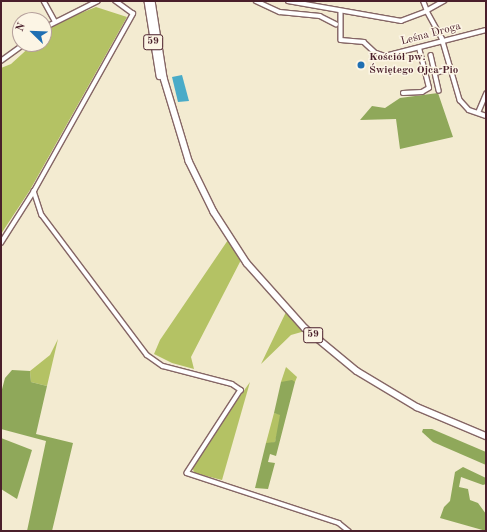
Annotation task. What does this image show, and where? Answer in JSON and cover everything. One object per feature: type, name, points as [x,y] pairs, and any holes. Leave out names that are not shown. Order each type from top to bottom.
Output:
[{"type":"main road","name":"59","points":[[148,1],[154,48],[163,90],[175,133],[208,200],[231,239],[278,300],[325,346],[377,385],[416,407],[486,436]]},
{"type":"main road","name":"59","points":[[152,1],[164,78],[189,161]]},
{"type":"street","points":[[44,1],[55,21]]},
{"type":"street","points":[[52,23],[98,1]]},
{"type":"street","points":[[1,243],[34,191],[133,14],[115,1]]},
{"type":"street","points":[[256,1],[280,12],[320,16],[336,24]]},
{"type":"street","points":[[288,1],[401,21],[427,11],[445,1]]},
{"type":"street","points":[[423,1],[443,42],[460,100],[469,110],[486,116]]},
{"type":"street","name":"Leśna Droga","points":[[341,11],[341,40],[364,42],[376,53],[385,56],[486,30]]},
{"type":"street","points":[[403,93],[422,92],[429,88],[419,48]]},
{"type":"street","points":[[1,61],[13,52]]},
{"type":"street","points":[[431,55],[439,91]]},
{"type":"street","points":[[435,73],[451,69]]},
{"type":"street","points":[[478,113],[486,94]]},
{"type":"street","points":[[34,191],[42,215],[147,355],[163,366],[232,384],[241,390],[187,473],[339,523],[349,531]]},
{"type":"green space","points":[[96,7],[127,17],[30,190],[1,234],[1,68],[11,64],[24,52],[52,52],[52,26],[55,23]]},
{"type":"green space","points":[[438,93],[453,137],[400,149],[396,119],[360,120],[372,106],[385,108],[400,98]]},
{"type":"green space","points":[[228,240],[241,260],[191,357],[194,369],[172,363],[154,354],[160,340]]},
{"type":"green space","points":[[286,312],[305,331],[291,335],[261,364]]},
{"type":"green space","points":[[58,339],[47,386],[31,382],[30,371],[50,355]]},
{"type":"green space","points":[[286,367],[297,377],[295,382],[281,382]]},
{"type":"green space","points":[[12,370],[30,371],[31,382],[47,386],[36,434],[73,443],[52,531],[27,531],[46,441],[1,429],[1,393],[5,378]]},
{"type":"green space","points":[[292,380],[295,382],[276,456],[270,454],[268,462],[275,463],[268,489],[255,488],[266,443],[275,442],[280,415],[274,413],[281,382]]},
{"type":"green space","points":[[250,382],[222,480],[194,473],[192,465]]},
{"type":"green space","points":[[274,413],[280,414],[281,420],[275,442],[269,444],[266,443]]},
{"type":"green space","points":[[423,429],[432,429],[486,452],[486,465],[433,442],[422,432]]},
{"type":"green space","points":[[1,438],[32,450],[17,499],[1,489]]},
{"type":"green space","points":[[463,467],[486,478],[486,484],[483,485],[461,477],[459,487],[468,489],[470,500],[478,503],[486,514],[486,531],[440,518],[444,507],[450,501],[455,472]]},
{"type":"water","points":[[182,75],[189,101],[178,102],[172,77]]},
{"type":"place","name":"Kościół pw. Świętego Ojca Pio","points":[[361,65]]}]
